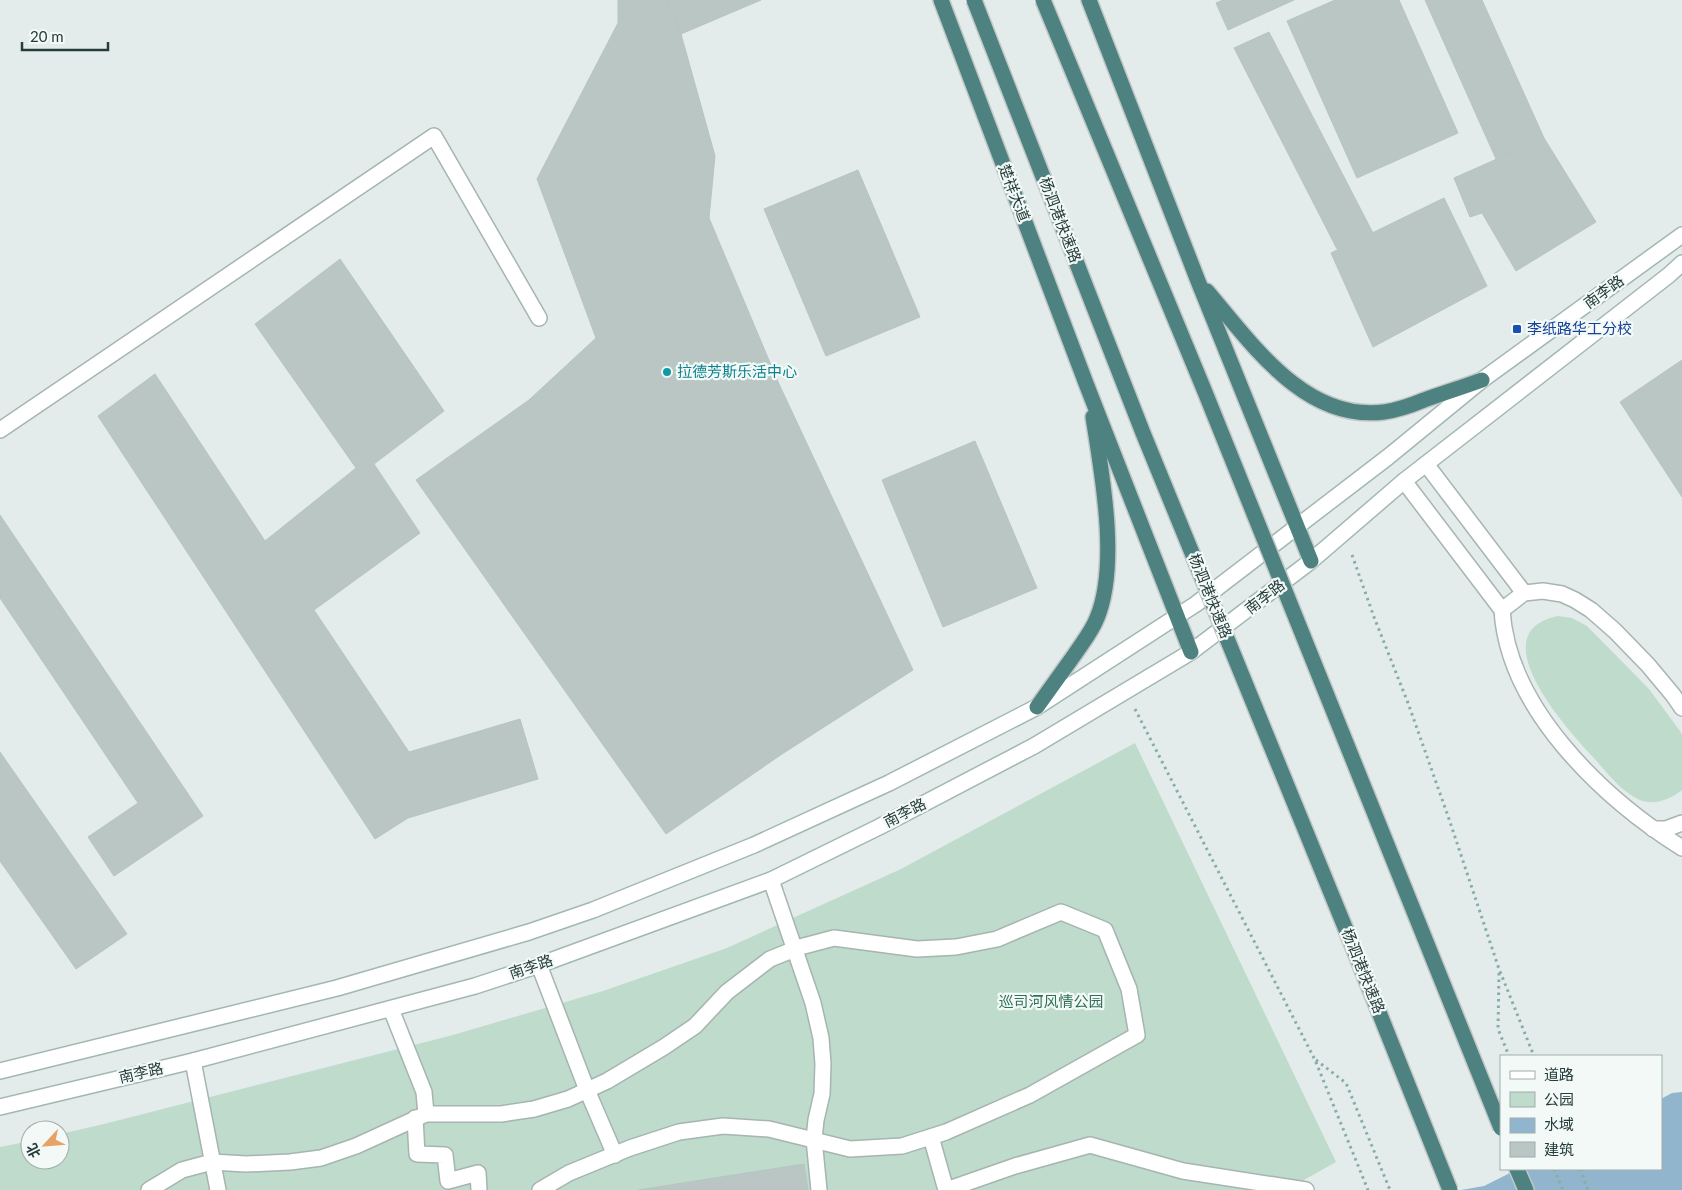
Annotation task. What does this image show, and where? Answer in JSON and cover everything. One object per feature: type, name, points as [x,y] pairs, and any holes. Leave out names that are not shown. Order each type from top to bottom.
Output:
[{"type":"highway","name":"楚祥大道","points":[[941,0],[1087,386]]},
{"type":"highway","name":"杨泗港快速路","points":[[974,0],[1143,433],[1450,1190]]},
{"type":"highway","points":[[1044,0],[1209,402],[1500,1126]]},
{"type":"highway","points":[[1089,0],[1198,281],[1311,561]]},
{"type":"highway","points":[[1198,281],[1260,353],[1288,381],[1336,408],[1362,414],[1386,412],[1482,380]]},
{"type":"highway","points":[[1087,386],[1191,652]]},
{"type":"highway","points":[[1037,707],[1085,639],[1096,619],[1103,599],[1108,552],[1103,480],[1087,386]]},
{"type":"highway","points":[[1517,1170],[1526,1190]]},
{"type":"street","points":[[0,430],[434,136],[539,318]]},
{"type":"street","name":"南李路","points":[[0,1071],[337,988],[529,932],[592,910],[754,845],[889,783],[1037,707],[1196,604],[1388,457],[1482,380],[1682,235]]},
{"type":"street","name":"南李路","points":[[0,1107],[193,1061],[475,986],[539,965],[771,880],[878,827],[1034,746],[1191,652],[1311,561],[1426,464],[1682,263]]},
{"type":"street","points":[[1426,464],[1524,593]]},
{"type":"street","points":[[1404,482],[1502,610],[1503,630],[1518,671],[1533,702],[1555,735],[1579,763],[1616,800],[1653,829],[1682,848]]},
{"type":"street","points":[[1502,610],[1524,593],[1543,591],[1562,594],[1575,600],[1592,610],[1616,631],[1674,695],[1682,708]]},
{"type":"street","points":[[1653,829],[1666,829],[1682,823]]},
{"type":"street","points":[[771,880],[812,1003],[820,1038],[823,1064],[822,1094],[814,1139],[818,1190]]},
{"type":"street","points":[[149,1190],[182,1170],[212,1162],[246,1164],[290,1162],[321,1158],[356,1146],[420,1116],[501,1114],[534,1109],[568,1099],[607,1081],[672,1042],[695,1026],[727,992],[770,959],[834,938],[917,949],[956,947],[997,939],[1061,912],[1105,930],[1129,988],[1137,1035],[1030,1095],[946,1132],[902,1146],[850,1149],[769,1128],[723,1126],[679,1132],[569,1173],[543,1189]]},
{"type":"street","points":[[539,965],[587,1090],[615,1155]]},
{"type":"street","points":[[391,1009],[424,1092],[417,1154],[446,1155],[448,1181],[478,1173],[479,1190]]},
{"type":"street","points":[[193,1061],[218,1190]]},
{"type":"street","points":[[931,1137],[946,1190],[1015,1166],[1090,1145],[1183,1171],[1306,1190]]},
{"type":"path","points":[[1345,531],[1357,572],[1408,703],[1448,816],[1499,969],[1534,1055]]},
{"type":"path","points":[[1126,691],[1315,1060],[1368,1190]]},
{"type":"path","points":[[1499,969],[1498,1029],[1509,1055]]},
{"type":"path","points":[[1315,1060],[1346,1082],[1390,1190]]},
{"type":"path","points":[[1554,1170],[1562,1190]]},
{"type":"path","points":[[1580,1170],[1588,1190]]},
{"type":"green space","points":[[1558,616],[1572,618],[1587,626],[1649,689],[1680,731],[1682,735],[1682,790],[1678,793],[1662,801],[1646,802],[1626,792],[1580,743],[1549,704],[1536,682],[1527,660],[1526,641],[1536,626]]},
{"type":"green space","name":"巡司河风情公园","points":[[1135,743],[1336,1162],[1286,1190],[0,1190],[0,1147],[20,1143],[20,1170],[70,1170],[70,1132],[453,1035],[603,991],[727,948],[901,869]]},
{"type":"water","points":[[1682,1092],[1682,1190],[1461,1190],[1484,1186],[1516,1170],[1662,1170],[1662,1098],[1672,1093]]},
{"type":"building","name":"拉德芳斯乐活中心","points":[[618,0],[667,0],[681,34],[715,156],[709,218],[779,384],[913,670],[782,754],[529,400],[596,338],[537,179],[618,23]]},
{"type":"building","points":[[667,0],[761,0],[681,34]]},
{"type":"building","points":[[1223,0],[1294,0],[1228,30],[1216,3]]},
{"type":"building","points":[[1335,0],[1399,0],[1458,133],[1357,178],[1287,21]]},
{"type":"building","points":[[1425,0],[1482,0],[1544,138],[1496,159]]},
{"type":"building","points":[[1269,32],[1373,233],[1337,249],[1234,48]]},
{"type":"building","points":[[1544,138],[1596,222],[1516,271],[1482,213],[1470,217],[1454,178]]},
{"type":"building","points":[[858,170],[920,317],[826,356],[764,209]]},
{"type":"building","points":[[1444,198],[1487,286],[1373,347],[1331,253]]},
{"type":"building","points":[[340,259],[444,411],[374,464],[420,533],[314,610],[409,752],[520,719],[538,779],[408,818],[375,839],[98,416],[155,374],[265,541],[356,468],[255,324]]},
{"type":"building","points":[[1682,360],[1682,497],[1620,402]]},
{"type":"building","points":[[529,400],[782,754],[666,834],[416,480]]},
{"type":"building","points":[[975,441],[1037,588],[943,627],[882,480]]},
{"type":"building","points":[[0,515],[203,816],[114,876],[88,837],[138,803],[0,598]]},
{"type":"building","points":[[0,752],[127,934],[76,969],[0,861]]},
{"type":"building","points":[[804,1164],[808,1190],[638,1190]]},
{"type":"place","name":"李纸路华工分校","points":[[1517,329]]},
{"type":"place","name":"拉德芳斯乐活中心","points":[[667,372]]}]
